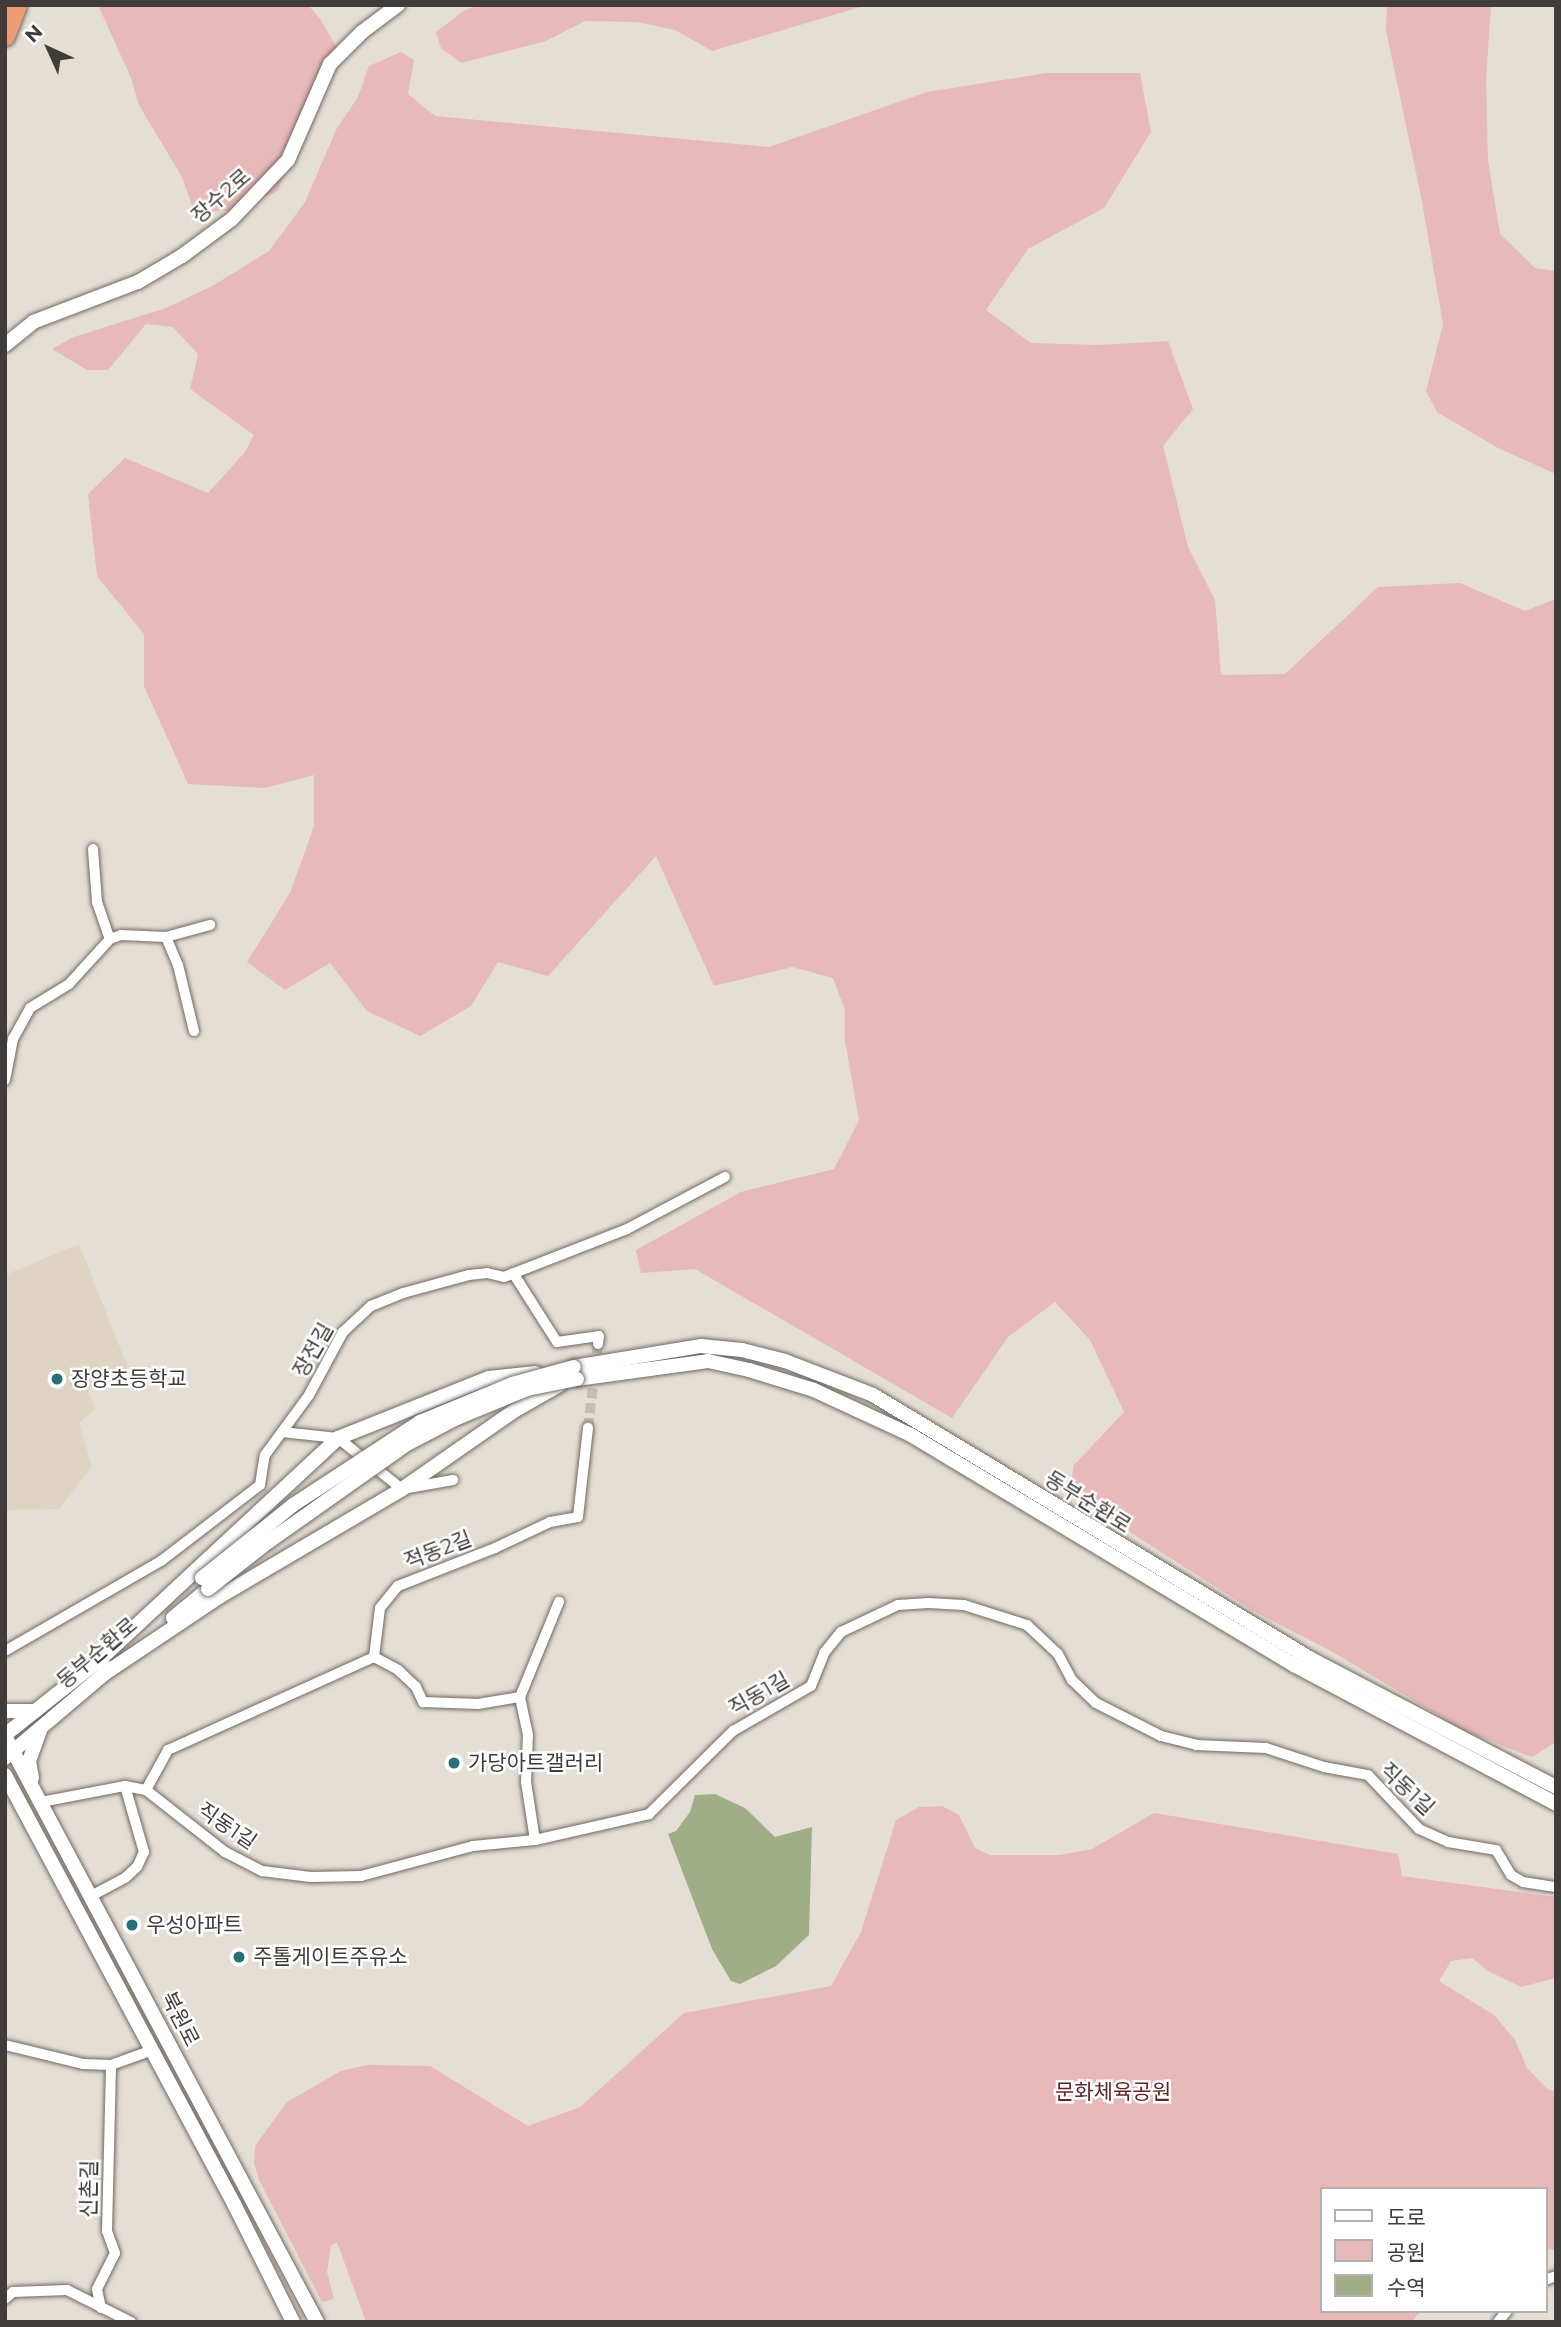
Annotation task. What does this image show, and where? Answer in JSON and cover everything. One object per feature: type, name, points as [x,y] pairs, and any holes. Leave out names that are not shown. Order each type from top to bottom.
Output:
[{"type":"highway","points":[[5,36],[17,5]]},
{"type":"street","name":"장수2로","points":[[5,345],[33,321],[138,282],[182,256],[232,219],[288,160],[330,64],[362,33],[398,5]]},
{"type":"street","points":[[93,849],[97,902],[110,939]]},
{"type":"street","points":[[5,1080],[9,1036],[30,1008],[69,984],[110,939],[121,935],[166,937],[210,925]]},
{"type":"street","points":[[166,937],[178,965],[194,1031]]},
{"type":"street","name":"장전길","points":[[5,1651],[161,1561],[260,1485],[265,1455],[309,1395],[343,1332],[371,1306],[403,1293],[468,1275],[487,1273],[504,1277],[627,1229],[725,1177]]},
{"type":"street","points":[[513,1273],[557,1342],[598,1336],[598,1345]]},
{"type":"street","name":"동부순환로","points":[[9,1754],[42,1727],[100,1669],[205,1583],[293,1505],[420,1422],[512,1384],[701,1346],[742,1350],[785,1361],[873,1395],[1311,1660],[1556,1787]]},
{"type":"street","name":"동부순환로","points":[[570,1374],[708,1361],[749,1370],[835,1400],[911,1435],[1294,1665],[1556,1804]]},
{"type":"street","points":[[100,1669],[338,1438],[488,1378],[570,1374]]},
{"type":"street","points":[[100,1669],[402,1489],[570,1374]]},
{"type":"street","name":"적동2길","points":[[374,1657],[380,1608],[398,1586],[495,1548],[550,1522],[578,1517],[588,1428]]},
{"type":"street","points":[[282,1432],[338,1438],[402,1489],[453,1480]]},
{"type":"street","points":[[535,1840],[526,1782],[528,1735],[520,1697],[559,1602]]},
{"type":"street","name":"직동1길","points":[[38,1796],[125,1786],[146,1790],[225,1852],[262,1871],[311,1877],[361,1876],[473,1846],[535,1840],[649,1814],[733,1731],[811,1686],[824,1653],[841,1632],[898,1605],[964,1605],[1027,1625],[1058,1654],[1072,1680],[1096,1703],[1161,1736],[1196,1745],[1266,1748],[1324,1768],[1368,1775],[1419,1829],[1448,1842],[1496,1850],[1511,1875],[1523,1882],[1556,1887]]},
{"type":"street","points":[[146,1790],[168,1750],[374,1657],[398,1670],[416,1687],[423,1702],[478,1704],[520,1697]]},
{"type":"street","name":"동부순환로","points":[[5,1736],[35,1712],[100,1669]]},
{"type":"street","points":[[5,1711],[35,1712]]},
{"type":"street","points":[[38,1796],[29,1761],[42,1727]]},
{"type":"street","name":"북원로","points":[[5,1736],[9,1754],[38,1796],[317,2322]]},
{"type":"street","name":"북원로","points":[[5,1774],[153,2050],[293,2322]]},
{"type":"street","points":[[75,1903],[125,1878],[137,1867],[144,1852],[125,1786]]},
{"type":"street","points":[[5,1791],[20,1802]]},
{"type":"street","points":[[5,2045],[83,2064],[111,2065],[168,2043]]},
{"type":"street","name":"신촌길","points":[[101,2308],[97,2288],[115,2253],[107,2231],[111,2065]]},
{"type":"street","points":[[5,2299],[13,2291],[67,2290],[131,2322]]},
{"type":"shaded area","name":"장양초등학교","points":[[79,1244],[128,1368],[88,1389],[95,1409],[79,1423],[92,1467],[59,1509],[5,1510],[5,1275]]},
{"type":"green space","points":[[98,5],[308,5],[321,20],[341,55],[296,140],[278,191],[229,211],[194,211],[182,177],[139,105],[131,78]]},
{"type":"green space","points":[[480,5],[867,5],[712,51],[675,30],[637,22],[585,21],[546,41],[461,63],[441,48],[436,32],[465,10]]},
{"type":"green space","points":[[1387,5],[1491,5],[1486,80],[1488,161],[1500,234],[1535,268],[1556,271],[1556,474],[1498,448],[1437,412],[1426,391],[1443,324],[1421,196],[1386,31]]},
{"type":"green space","points":[[401,52],[414,60],[408,94],[435,116],[769,147],[927,92],[1047,73],[1140,73],[1151,132],[1104,208],[1028,249],[986,310],[1031,343],[1098,345],[1168,341],[1193,409],[1163,446],[1188,547],[1215,600],[1221,675],[1285,674],[1378,587],[1460,583],[1525,611],[1556,599],[1556,1742],[1532,1757],[1465,1731],[1331,1651],[1253,1611],[1069,1493],[1074,1465],[1124,1412],[1090,1340],[1055,1302],[1008,1337],[952,1418],[695,1269],[641,1273],[636,1250],[741,1192],[834,1169],[859,1120],[845,1041],[845,1010],[833,978],[792,967],[714,986],[656,856],[548,976],[498,962],[471,1006],[420,1036],[367,1011],[330,963],[285,990],[247,962],[290,893],[314,826],[314,775],[265,788],[188,784],[144,686],[144,634],[97,576],[88,494],[125,458],[208,493],[245,452],[254,435],[190,389],[198,354],[173,327],[146,324],[108,370],[87,370],[52,349],[74,337],[166,308],[214,285],[269,251],[305,202],[337,128],[358,97],[369,66]]},
{"type":"green space","name":"문화체육공원","points":[[942,1806],[959,1815],[975,1848],[990,1855],[1060,1855],[1092,1849],[1154,1813],[1398,1854],[1402,1876],[1556,1897],[1556,1978],[1521,1987],[1488,1971],[1472,1958],[1451,1961],[1439,1981],[1494,2015],[1515,2040],[1527,2068],[1547,2089],[1556,2092],[1556,2250],[1547,2249],[1547,2187],[1320,2187],[1320,2313],[1421,2313],[1412,2322],[366,2322],[337,2242],[331,2246],[327,2272],[334,2299],[322,2302],[259,2180],[254,2163],[255,2146],[287,2102],[341,2071],[367,2065],[430,2066],[528,2126],[580,2107],[684,2013],[831,1986],[861,1932],[896,1820],[919,1807]]},
{"type":"water","points":[[715,1794],[745,1808],[775,1837],[812,1827],[809,1935],[776,1966],[740,1984],[731,1981],[712,1949],[668,1834],[676,1831],[690,1812],[695,1795]]},
{"type":"tunnel","points":[[588,1428],[598,1344]]},
{"type":"place","name":"장양초등학교","points":[[57,1379]]},
{"type":"place","name":"가당아트갤러리","points":[[454,1763]]},
{"type":"place","name":"우성아파트","points":[[132,1925]]},
{"type":"place","name":"주톨게이트주유소","points":[[239,1957]]}]
